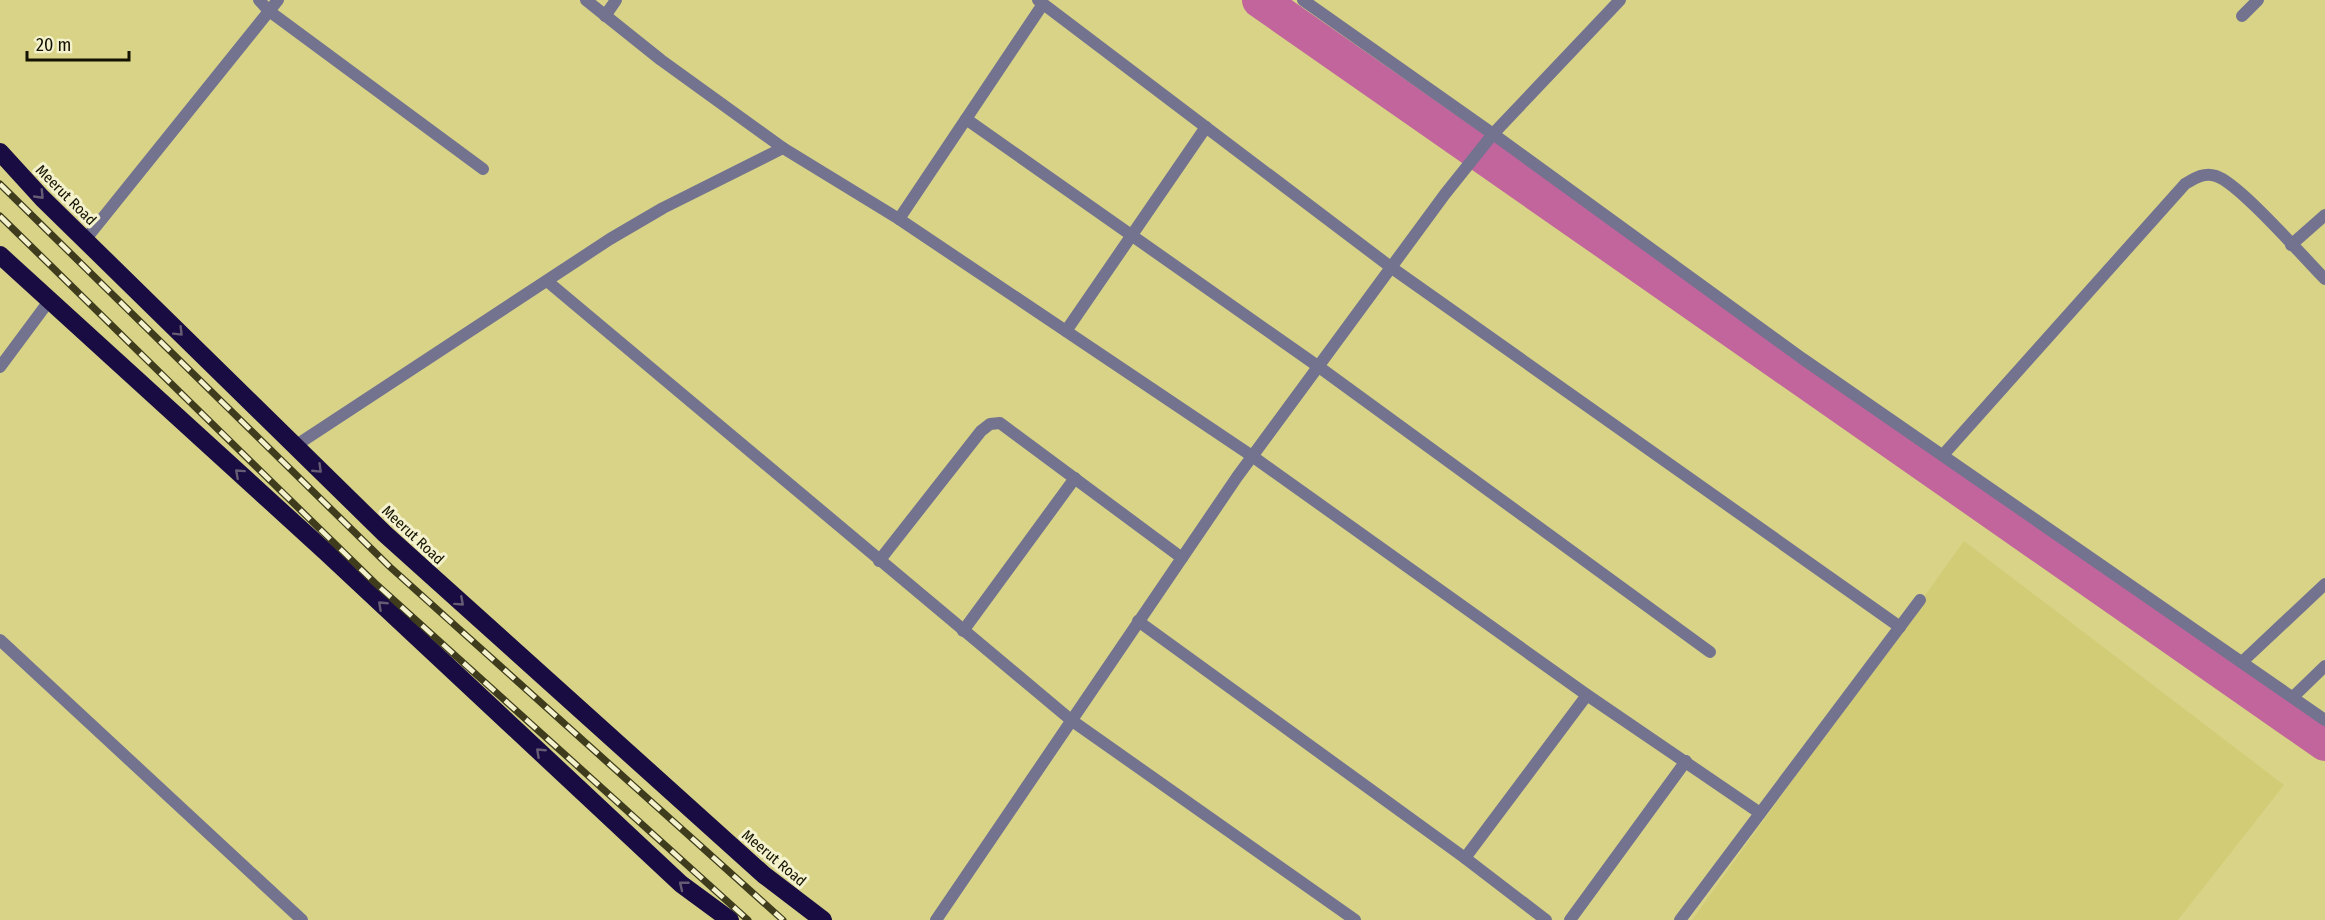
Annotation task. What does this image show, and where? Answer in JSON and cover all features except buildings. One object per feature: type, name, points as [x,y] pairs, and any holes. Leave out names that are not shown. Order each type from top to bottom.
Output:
[{"type":"highway","name":"Meerut Road","points":[[0,152],[85,240],[385,534],[756,868],[823,920]]},
{"type":"highway","points":[[0,255],[327,553],[681,884],[730,920]]},
{"type":"street","points":[[259,0],[269,10],[483,169]]},
{"type":"street","points":[[85,240],[278,0]]},
{"type":"street","points":[[586,0],[660,60],[783,148],[899,219],[1252,456],[1587,695],[1760,813]]},
{"type":"street","points":[[605,15],[616,0]]},
{"type":"street","points":[[1303,0],[1803,358],[2325,720]]},
{"type":"street","points":[[936,920],[1252,456],[1446,194],[1493,134],[1620,0]]},
{"type":"street","points":[[2242,16],[2258,0]]},
{"type":"street","points":[[899,219],[1041,2],[1392,268],[1900,627]]},
{"type":"street","points":[[966,119],[1319,367],[1710,652]]},
{"type":"street","points":[[1066,331],[1206,127]]},
{"type":"street","points":[[295,446],[610,239],[663,208],[783,148]]},
{"type":"street","points":[[1943,455],[2186,184],[2200,175],[2216,176],[2235,187],[2325,279]]},
{"type":"street","points":[[2291,244],[2325,215]]},
{"type":"street","points":[[547,281],[1071,720],[1355,920]]},
{"type":"street","points":[[0,367],[49,301]]},
{"type":"street","points":[[879,561],[981,430],[990,424],[1000,423],[1182,558]]},
{"type":"street","points":[[963,631],[1075,477]]},
{"type":"street","points":[[2242,662],[2325,584]]},
{"type":"street","points":[[1680,920],[1920,600]]},
{"type":"street","points":[[1138,621],[1465,858],[1546,920]]},
{"type":"street","points":[[0,640],[302,920]]},
{"type":"street","points":[[2293,697],[2325,666]]},
{"type":"street","points":[[1465,858],[1587,695]]},
{"type":"street","points":[[1570,920],[1686,761]]},
{"type":"shaded area","points":[[1964,541],[2284,785],[2178,920],[1692,920]]},
{"type":"waterway","points":[[1260,0],[2325,743]]},
{"type":"railway","points":[[0,184],[390,567],[783,920]]},
{"type":"railway","points":[[0,216],[375,583],[748,920]]}]
